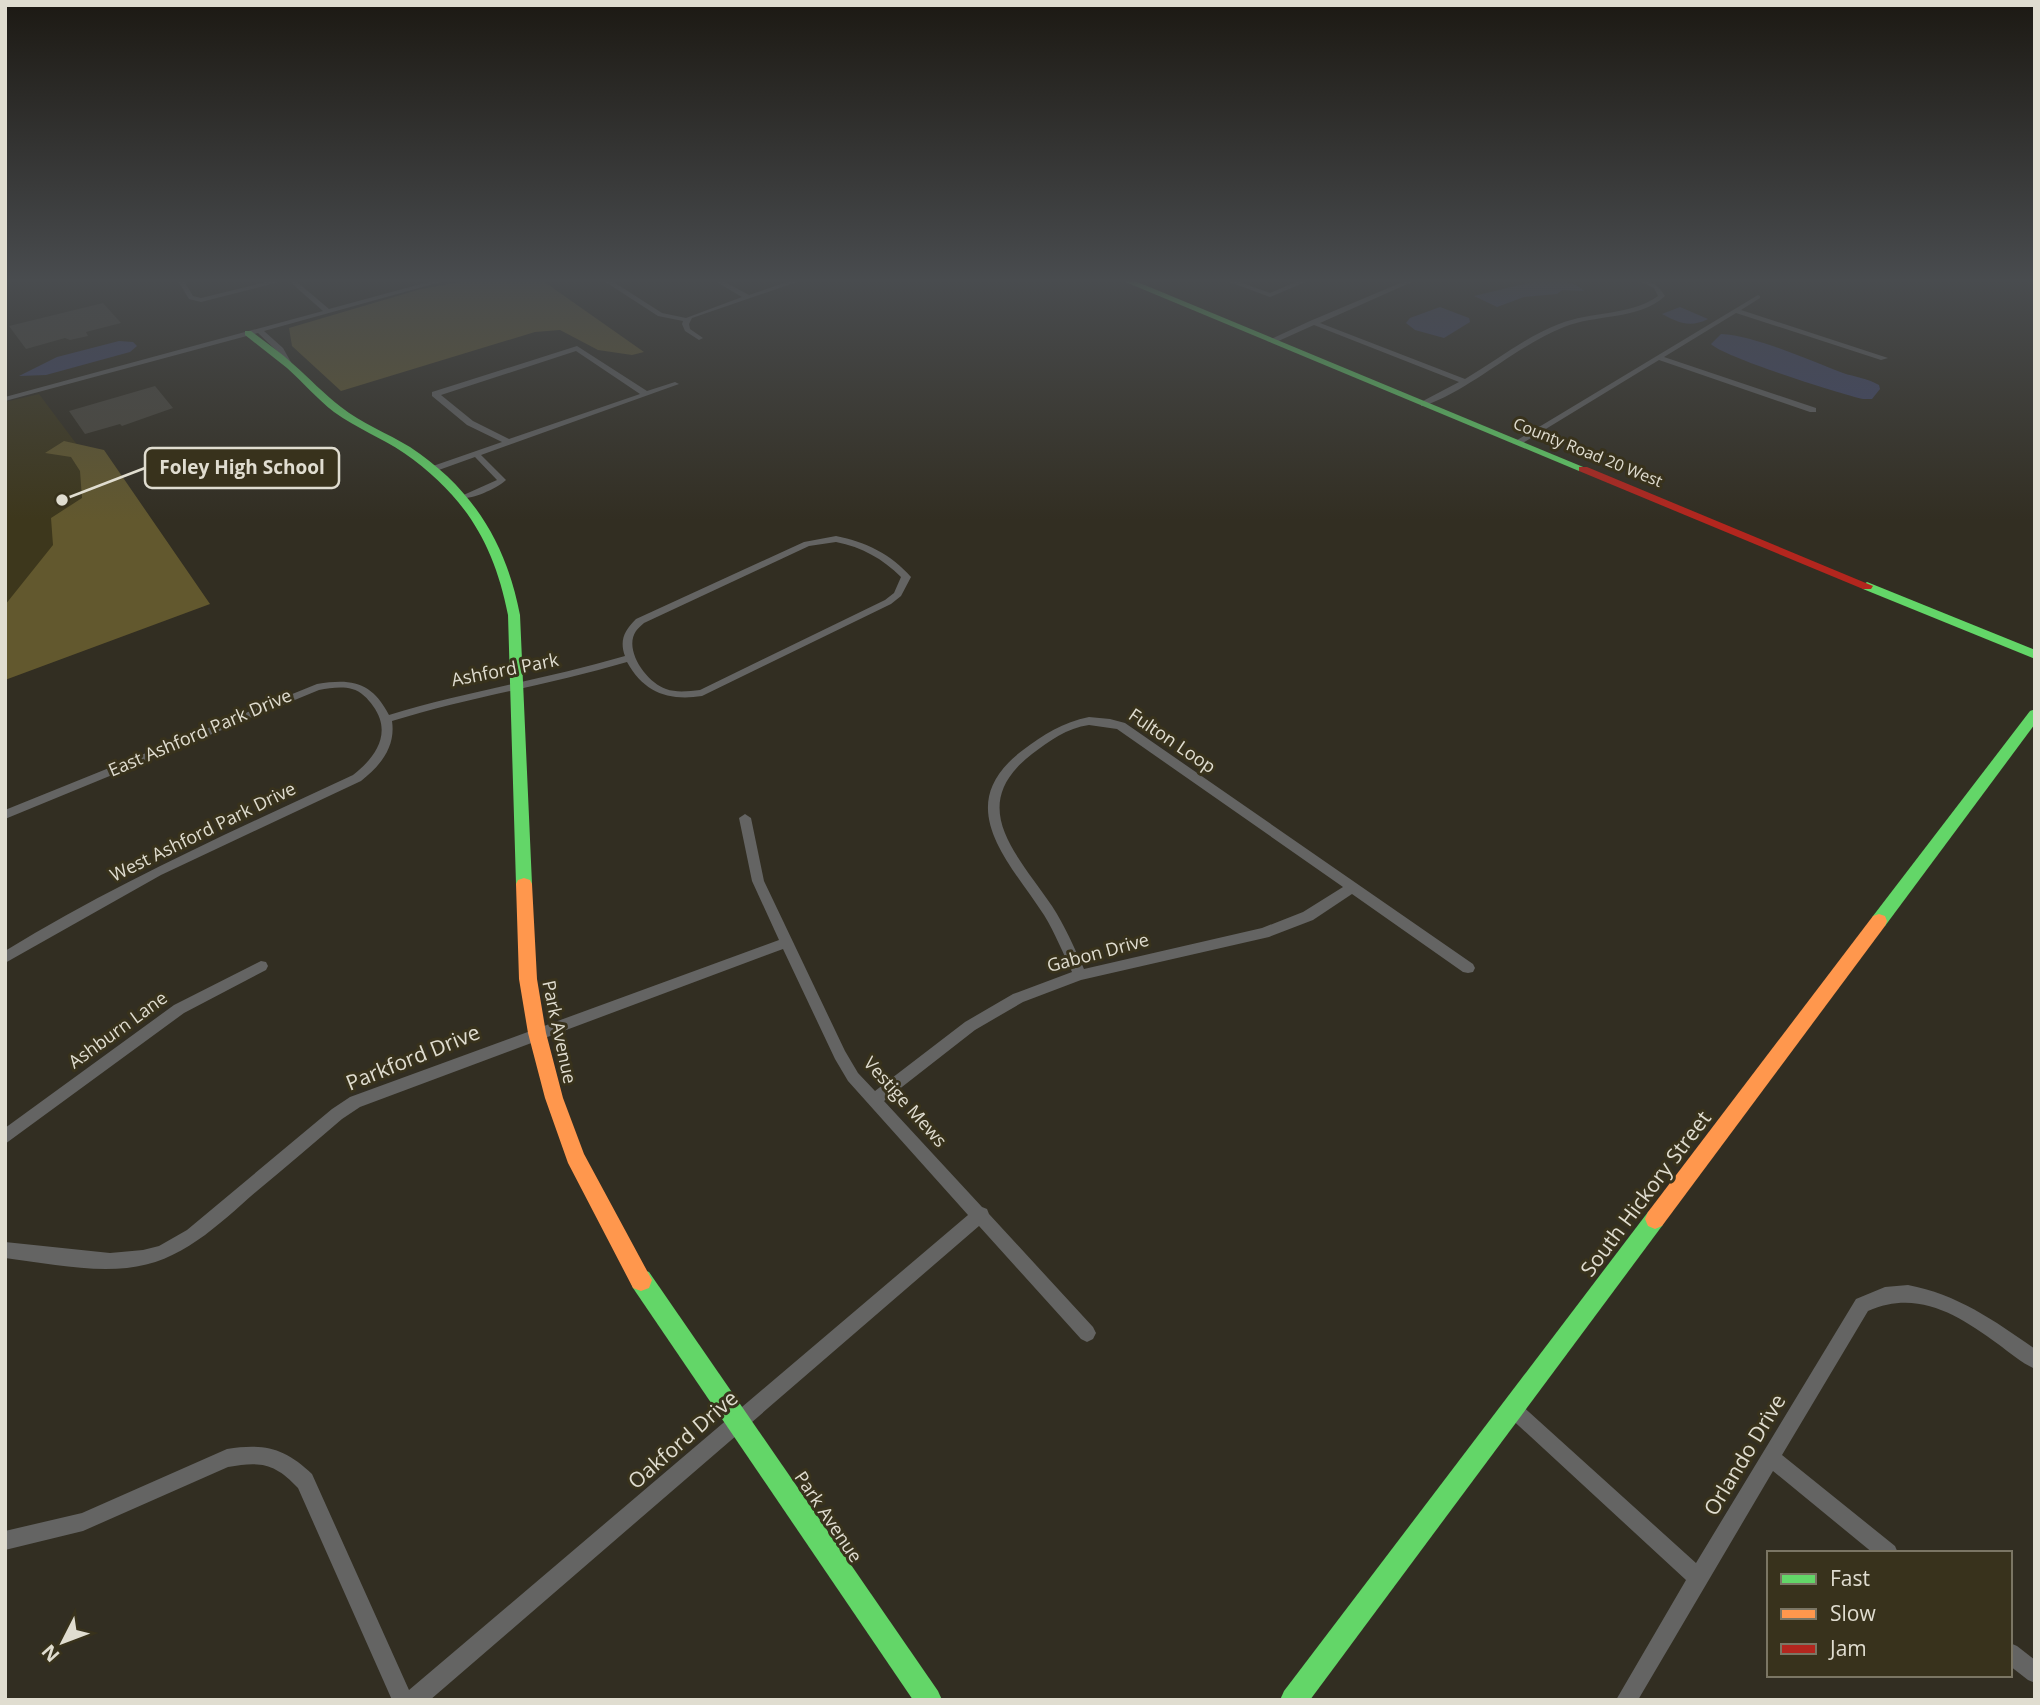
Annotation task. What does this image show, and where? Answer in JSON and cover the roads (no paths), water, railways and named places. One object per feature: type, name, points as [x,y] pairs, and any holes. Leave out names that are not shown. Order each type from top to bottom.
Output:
[{"type":"street","points":[[5,399],[146,361]]},
{"type":"street","name":"Park Avenue","points":[[282,361],[344,415],[433,469],[463,497],[493,540],[504,566],[514,615],[528,979],[537,1033],[554,1098],[575,1157],[634,1270],[929,1700]]},
{"type":"street","points":[[508,443],[470,423],[435,394],[538,361]]},
{"type":"street","points":[[596,361],[646,394]]},
{"type":"street","name":"County Road 20 West","points":[[1318,361],[2035,655]]},
{"type":"street","points":[[1410,361],[1465,382]]},
{"type":"street","points":[[1424,404],[1498,361]]},
{"type":"street","points":[[1518,442],[1656,361]]},
{"type":"street","points":[[1668,361],[1813,410]]},
{"type":"street","points":[[433,469],[675,384]]},
{"type":"street","points":[[463,497],[496,485],[502,480],[476,454]]},
{"type":"street","points":[[838,535],[863,544],[897,567],[906,577],[908,585],[888,602],[702,693],[673,699],[650,685],[635,670],[631,659],[629,633],[650,614],[807,544],[838,535]]},
{"type":"street","name":"Ashford Park","points":[[387,719],[451,699],[575,674],[631,659]]},
{"type":"street","name":"East Ashford Park Drive","points":[[5,815],[317,687],[343,684],[363,689],[384,711],[387,719]]},
{"type":"street","name":"South Hickory Street","points":[[1293,1700],[2035,714]]},
{"type":"street","name":"West Ashford Park Drive","points":[[5,958],[59,925],[157,872],[357,778],[370,769],[382,755],[388,741],[387,719]]},
{"type":"street","name":"Fulton Loop","points":[[1080,975],[1048,911],[1000,841],[993,820],[993,798],[999,781],[1009,766],[1025,752],[1065,727],[1095,719],[1121,726],[1468,968]]},
{"type":"street","name":"Vestige Mews","points":[[745,818],[758,880],[840,1055],[853,1077],[1087,1333]]},
{"type":"street","name":"Gabon Drive","points":[[874,1100],[997,1009],[1049,985],[1080,975],[1264,933],[1308,916],[1353,887]]},
{"type":"street","name":"Parkford Drive","points":[[5,1250],[120,1262],[168,1250],[193,1236],[337,1114],[355,1102],[788,942]]},
{"type":"street","name":"Ashburn Lane","points":[[5,1137],[179,1009],[261,966]]},
{"type":"street","name":"Oakford Drive","points":[[414,1700],[981,1214]]},
{"type":"street","name":"Orlando Drive","points":[[1626,1700],[1855,1313],[1874,1298],[1905,1293],[1942,1301],[1975,1319],[2035,1360]]},
{"type":"street","points":[[1512,1408],[1698,1578]]},
{"type":"street","points":[[5,1541],[83,1522],[227,1458],[250,1453],[268,1455],[290,1465],[305,1481],[403,1700]]},
{"type":"street","points":[[1770,1457],[1886,1551]]},
{"type":"street","points":[[2012,1655],[2035,1673]]},
{"type":"water","points":[[50,361],[99,361],[46,375],[19,376]]},
{"type":"water","points":[[1746,361],[1811,361],[1870,381],[1879,385],[1880,389],[1872,399],[1863,399],[1783,375]]},
{"type":"place","name":"Foley High School","points":[[62,500]]}]
